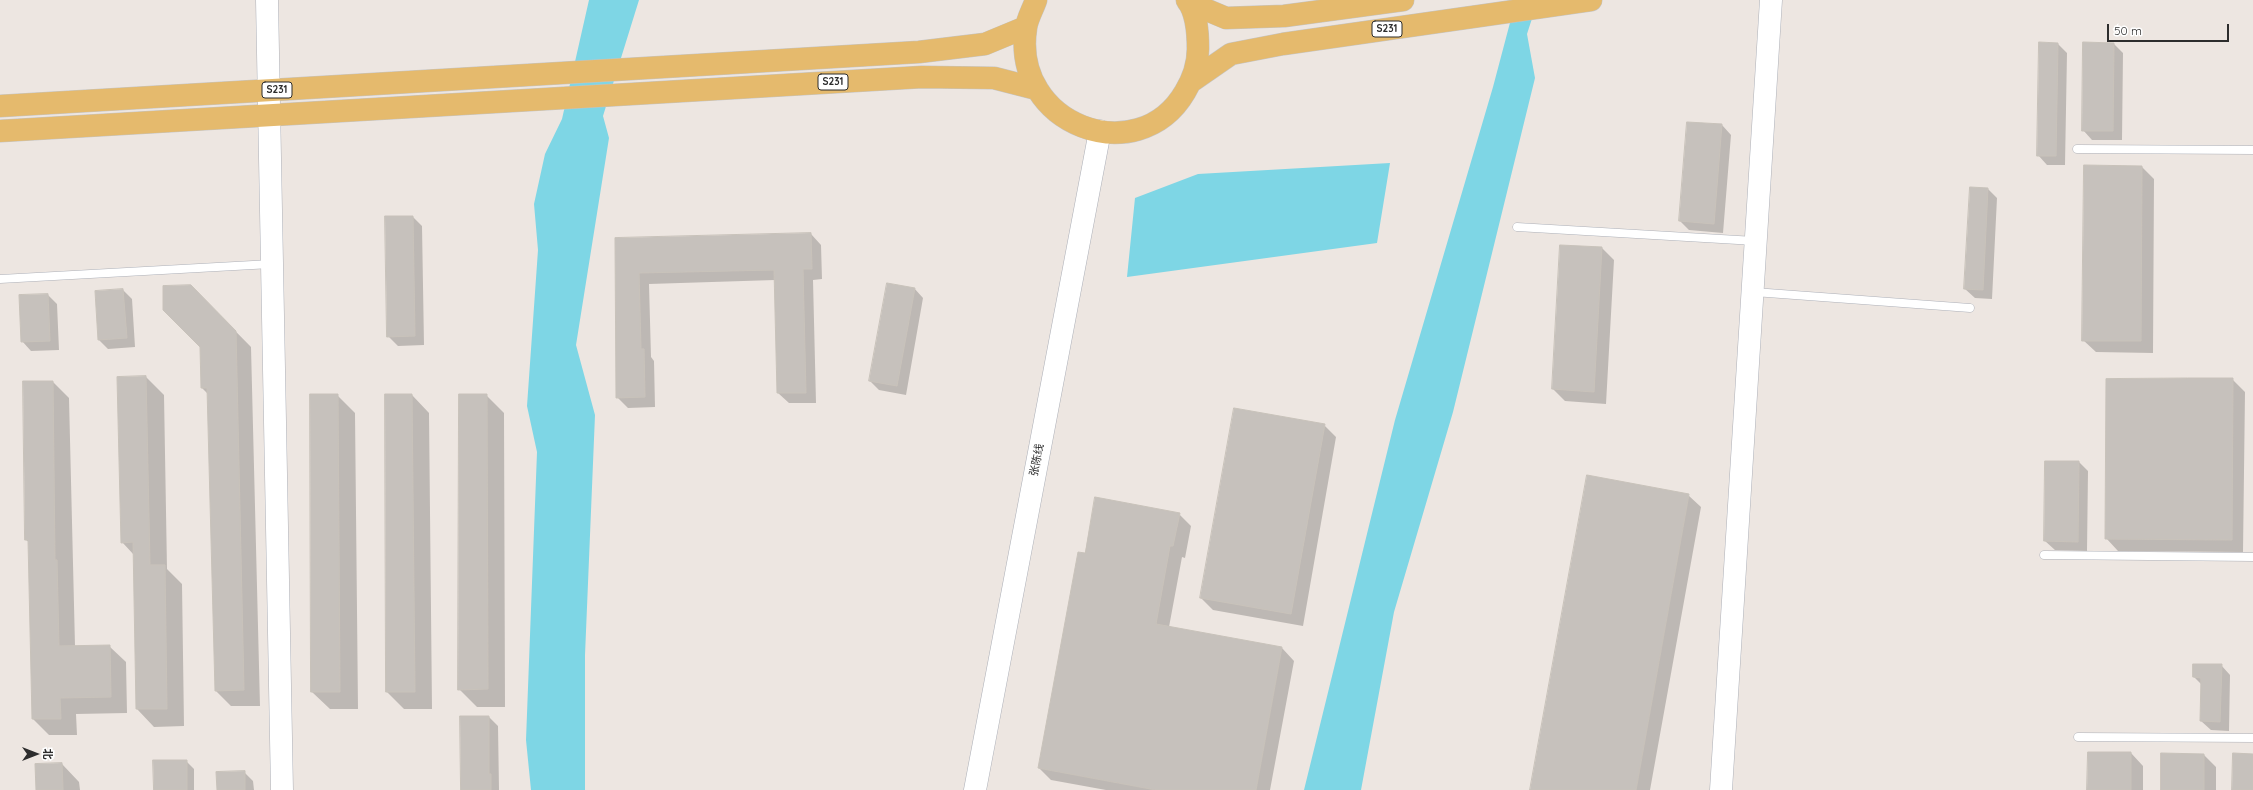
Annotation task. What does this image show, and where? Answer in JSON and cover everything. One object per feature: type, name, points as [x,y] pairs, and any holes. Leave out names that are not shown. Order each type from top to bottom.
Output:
[{"type":"main road","points":[[1036,0],[1026,27],[1024,56],[1032,81],[1043,100],[1061,117],[1084,128],[1114,133],[1143,127],[1166,114],[1181,99],[1192,81],[1198,59],[1198,30],[1187,1]]},
{"type":"main road","points":[[1187,1],[1226,18],[1284,16],[1403,0]]},
{"type":"main road","name":"S231","points":[[1192,81],[1231,54],[1283,44],[1591,0]]},
{"type":"main road","name":"S231","points":[[0,106],[953,49],[985,44],[1026,27]]},
{"type":"main road","name":"S231","points":[[0,131],[922,77],[994,78],[1037,89]]},
{"type":"street","points":[[267,0],[282,790]]},
{"type":"street","points":[[1721,790],[1771,0]]},
{"type":"street","name":"张陈线","points":[[975,790],[1100,131]]},
{"type":"lane","points":[[2077,149],[2253,150]]},
{"type":"lane","points":[[1517,227],[1756,241]]},
{"type":"lane","points":[[0,279],[271,264]]},
{"type":"lane","points":[[1753,292],[1970,308]]},
{"type":"lane","points":[[2044,555],[2253,557]]},
{"type":"lane","points":[[2078,737],[2253,738]]},
{"type":"water","points":[[589,0],[639,0],[603,116],[609,138],[576,345],[595,415],[585,655],[585,790],[531,790],[526,740],[537,452],[527,406],[538,250],[534,204],[545,154],[562,119]]},
{"type":"water","points":[[1516,0],[1538,0],[1527,34],[1535,78],[1453,412],[1394,612],[1361,790],[1304,790],[1395,420],[1493,87]]},
{"type":"water","points":[[1390,163],[1377,243],[1127,277],[1135,198],[1198,174]]},
{"type":"building","points":[[2039,42],[2058,43],[2056,156],[2037,156]]},
{"type":"building","points":[[2083,42],[2114,43],[2113,131],[2082,131]]},
{"type":"building","points":[[1687,122],[1722,124],[1714,224],[1679,221]]},
{"type":"building","points":[[2084,165],[2142,166],[2141,341],[2082,341]]},
{"type":"building","points":[[1970,187],[1988,188],[1983,290],[1964,289]]},
{"type":"building","points":[[385,216],[413,216],[415,336],[387,337]]},
{"type":"building","points":[[811,233],[812,269],[803,269],[806,393],[777,393],[774,270],[639,273],[641,349],[644,349],[645,397],[616,398],[615,238]]},
{"type":"building","points":[[1560,245],[1602,247],[1594,392],[1552,389]]},
{"type":"building","points":[[887,283],[915,288],[897,386],[869,381]]},
{"type":"building","points":[[191,285],[236,331],[244,690],[215,691],[207,388],[201,388],[200,347],[163,310],[163,286]]},
{"type":"building","points":[[123,289],[127,338],[98,340],[95,291]]},
{"type":"building","points":[[48,294],[50,341],[21,342],[19,295]]},
{"type":"building","points":[[146,376],[150,565],[165,565],[167,709],[136,709],[133,542],[121,543],[117,377]]},
{"type":"building","points":[[2233,378],[2232,540],[2105,539],[2106,379]]},
{"type":"building","points":[[23,381],[53,381],[55,560],[57,560],[59,646],[110,645],[111,697],[60,698],[61,719],[32,719],[28,540],[25,540]]},
{"type":"building","points":[[310,394],[338,394],[340,692],[311,692]]},
{"type":"building","points":[[385,394],[412,394],[415,692],[386,692]]},
{"type":"building","points":[[459,394],[487,394],[488,689],[458,690]]},
{"type":"building","points":[[1234,408],[1325,424],[1291,614],[1200,598]]},
{"type":"building","points":[[2045,461],[2079,461],[2078,542],[2044,541]]},
{"type":"building","points":[[1587,475],[1689,494],[1636,790],[1530,790]]},
{"type":"building","points":[[1095,497],[1180,513],[1173,546],[1170,546],[1156,624],[1282,647],[1256,790],[1156,790],[1038,768],[1078,552],[1085,553]]},
{"type":"building","points":[[2193,664],[2222,664],[2220,722],[2200,721],[2201,678],[2193,677]]},
{"type":"building","points":[[460,716],[489,716],[489,774],[491,774],[491,790],[461,790]]},
{"type":"building","points":[[2088,752],[2131,752],[2131,790],[2087,790]]},
{"type":"building","points":[[2161,753],[2204,754],[2204,790],[2161,790]]},
{"type":"building","points":[[2233,753],[2253,754],[2253,790],[2232,790]]},
{"type":"building","points":[[153,760],[187,760],[187,790],[154,790]]},
{"type":"building","points":[[62,763],[63,790],[36,790],[35,764]]},
{"type":"building","points":[[245,771],[245,790],[217,790],[216,772]]}]
